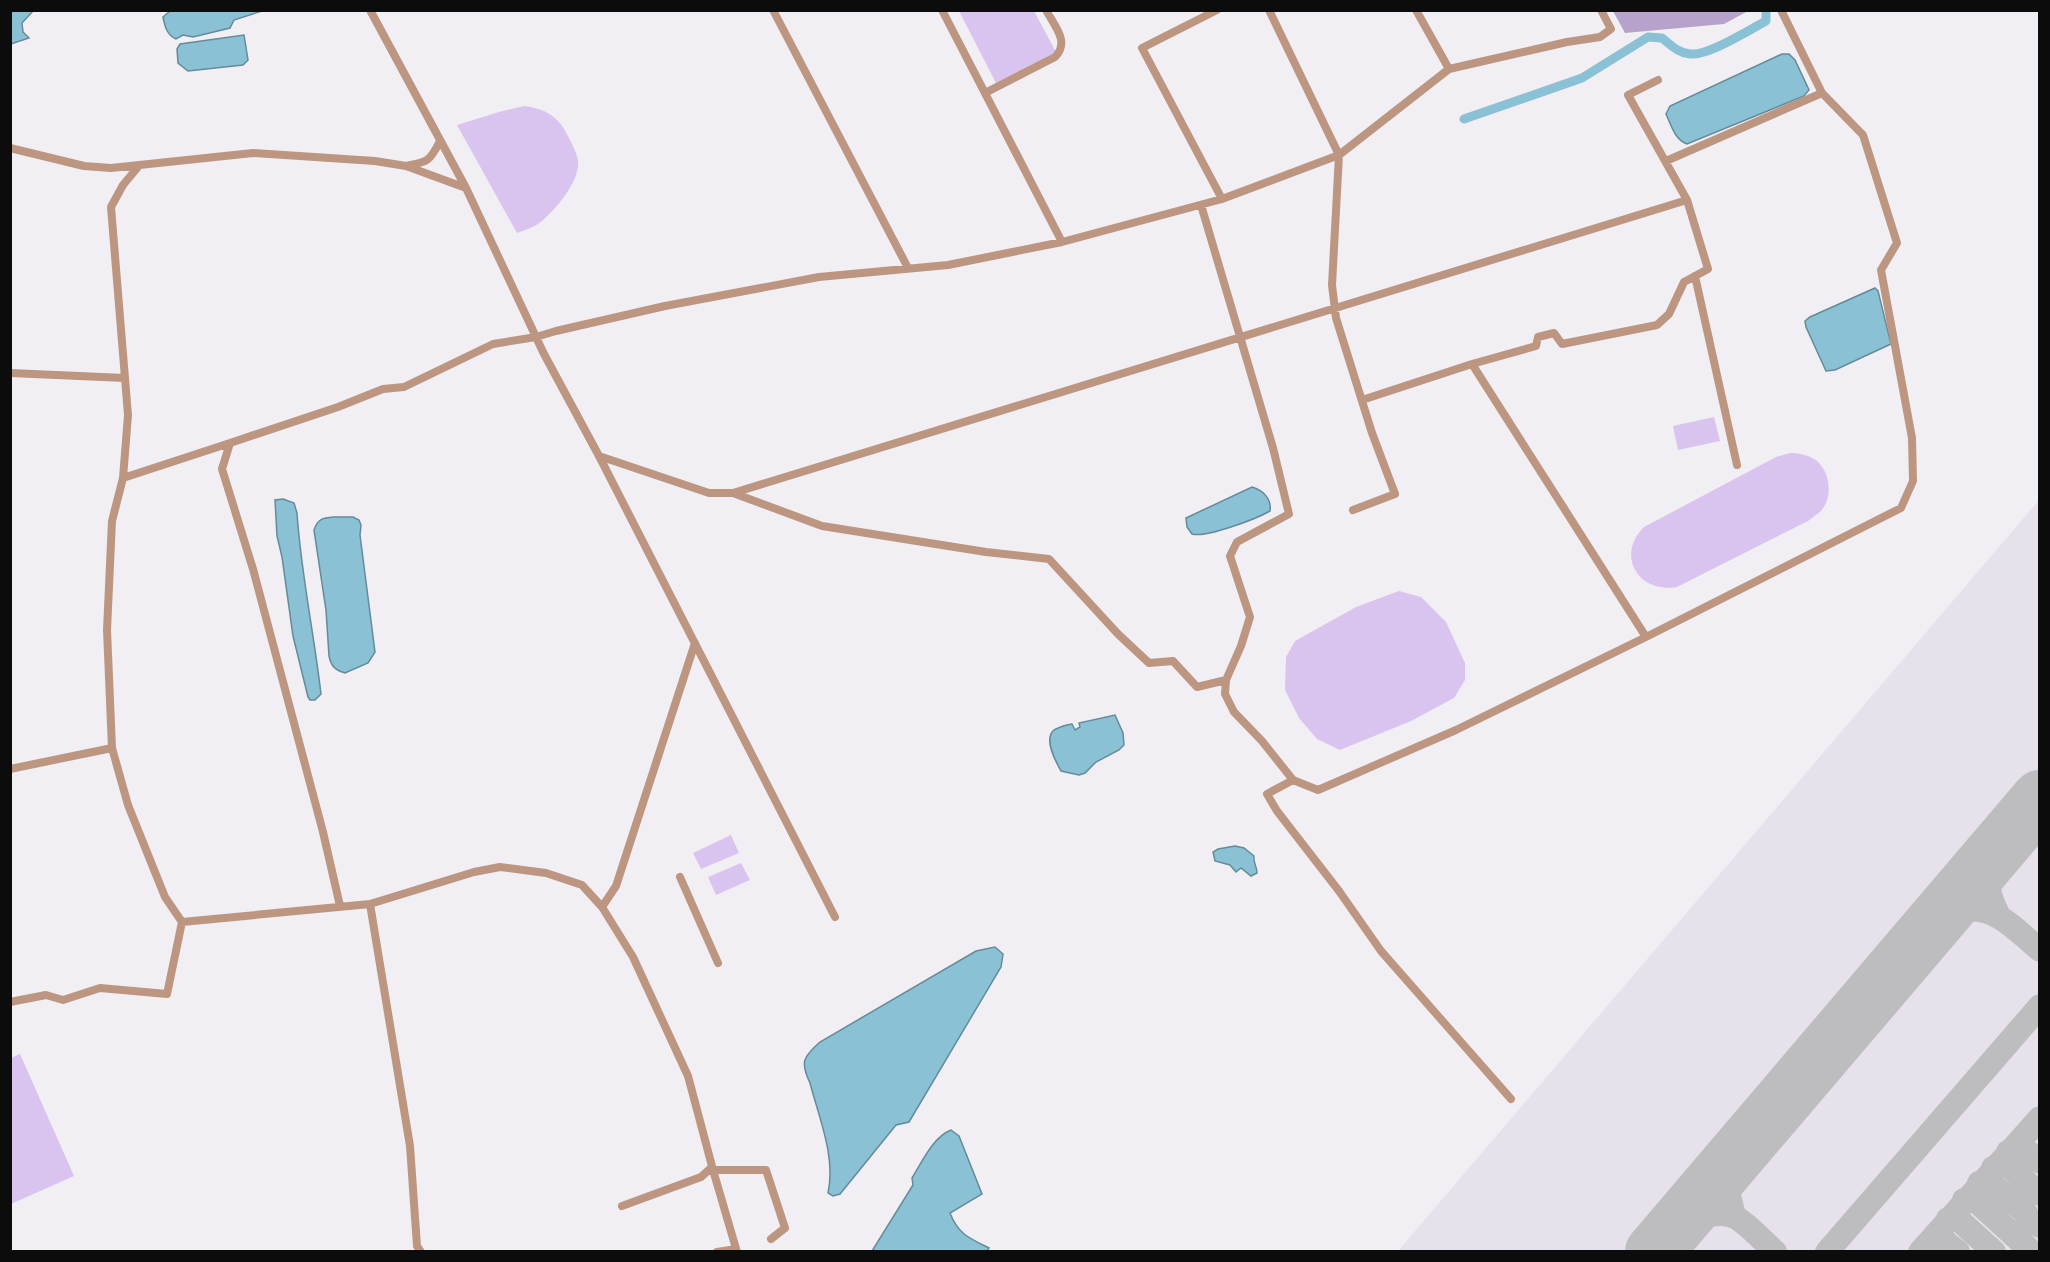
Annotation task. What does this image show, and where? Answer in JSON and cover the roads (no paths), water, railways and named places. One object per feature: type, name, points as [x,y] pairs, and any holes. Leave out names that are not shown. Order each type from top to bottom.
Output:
[{"type":"street","points":[[370,10],[466,188],[536,337],[835,916]]},
{"type":"street","points":[[773,10],[908,268]]},
{"type":"street","points":[[942,10],[1062,242]]},
{"type":"street","points":[[985,93],[1054,57],[1061,51],[1063,42],[1046,10]]},
{"type":"street","points":[[1217,10],[1142,48],[1222,199]]},
{"type":"street","points":[[1269,10],[1339,155],[1332,285],[1336,318],[1395,494],[1353,510]]},
{"type":"street","points":[[1416,10],[1449,69]]},
{"type":"street","points":[[123,478],[338,407],[383,389],[404,387],[493,344],[536,337],[665,306],[819,277],[948,265],[1062,242],[1222,199],[1339,155],[1449,69],[1567,42],[1600,37],[1611,29],[1601,10]]},
{"type":"street","points":[[1201,205],[1273,448],[1289,514],[1237,542],[1230,556],[1250,617],[1241,646],[1226,680],[1225,694],[1234,712],[1262,741],[1293,780],[1318,790],[1456,730],[1901,508],[1913,481],[1911,438],[1881,270],[1897,243],[1863,135],[1822,93],[1781,10]]},
{"type":"street","points":[[1362,400],[1536,346],[1538,337],[1554,333],[1562,344],[1657,325],[1669,314],[1684,282],[1708,269],[1687,200],[1629,95],[1658,80]]},
{"type":"street","points":[[1666,161],[1822,93]]},
{"type":"street","points":[[406,166],[426,163],[440,141]]},
{"type":"street","points":[[10,148],[84,166],[111,168],[138,167],[253,153],[375,161],[406,166],[466,188]]},
{"type":"street","points":[[10,1002],[46,995],[63,1000],[100,988],[167,994],[182,922],[165,897],[132,815],[112,748],[107,630],[112,521],[123,478],[128,415],[111,207],[123,185],[138,167]]},
{"type":"street","points":[[599,456],[709,493],[733,493],[1687,200]]},
{"type":"street","points":[[1695,276],[1737,465]]},
{"type":"street","points":[[1472,364],[1646,637]]},
{"type":"street","points":[[10,373],[125,378]]},
{"type":"street","points":[[230,442],[222,469],[253,569],[323,832],[340,906]]},
{"type":"street","points":[[733,493],[822,526],[986,552],[1049,559],[1118,634],[1149,663],[1173,661],[1197,687],[1226,680]]},
{"type":"street","points":[[602,907],[616,886],[695,643]]},
{"type":"street","points":[[10,768],[112,748]]},
{"type":"street","points":[[1293,780],[1267,794],[1277,812],[1339,891],[1382,951],[1511,1099]]},
{"type":"street","points":[[182,922],[370,904],[474,872],[500,867],[546,873],[582,885],[602,907],[633,957],[688,1076],[736,1250],[717,1251]]},
{"type":"street","points":[[680,877],[718,963]]},
{"type":"street","points":[[370,904],[410,1146],[417,1246],[421,1251]]},
{"type":"street","points":[[622,1206],[694,1180],[712,1168],[766,1170],[785,1228],[771,1239]]},
{"type":"water","points":[[33,11],[22,23],[23,32],[29,38],[11,44],[11,12]]},
{"type":"water","points":[[170,11],[262,11],[234,20],[230,28],[193,37],[183,35],[176,39],[168,33],[163,17]]},
{"type":"water","points":[[244,35],[248,60],[243,65],[188,71],[178,63],[177,49],[180,44]]},
{"type":"water","points":[[1782,54],[1789,54],[1795,60],[1809,90],[1804,96],[1687,144],[1676,136],[1666,114],[1670,106]]},
{"type":"water","points":[[1875,288],[1878,291],[1891,344],[1835,370],[1826,371],[1805,321]]},
{"type":"water","points":[[1252,487],[1260,490],[1266,496],[1270,503],[1270,511],[1219,531],[1192,534],[1187,527],[1186,518]]},
{"type":"water","points":[[283,499],[294,503],[297,513],[301,558],[321,694],[315,700],[310,700],[308,697],[293,636],[277,536],[275,500]]},
{"type":"water","points":[[353,517],[359,520],[361,525],[360,535],[375,652],[368,663],[345,673],[334,667],[329,656],[326,610],[314,530],[322,519]]},
{"type":"water","points":[[1115,715],[1123,733],[1124,745],[1096,762],[1085,773],[1079,775],[1061,771],[1050,745],[1051,734],[1054,730],[1072,724],[1075,730],[1080,727],[1079,723]]},
{"type":"water","points":[[1235,846],[1244,848],[1254,856],[1257,873],[1251,876],[1241,868],[1236,872],[1230,865],[1215,861],[1213,852]]},
{"type":"water","points":[[995,947],[1003,954],[1001,967],[909,1122],[896,1125],[840,1194],[833,1196],[828,1193],[830,1166],[828,1152],[805,1070],[807,1056],[820,1042],[976,951]]},
{"type":"water","points":[[951,1130],[959,1136],[982,1194],[950,1213],[961,1231],[989,1248],[986,1252],[872,1251],[913,1185],[912,1178],[928,1151],[939,1138]]},
{"type":"waterway","points":[[1464,119],[1582,78],[1648,37],[1662,38],[1675,48],[1690,54],[1707,51],[1766,21],[1766,10]]}]
